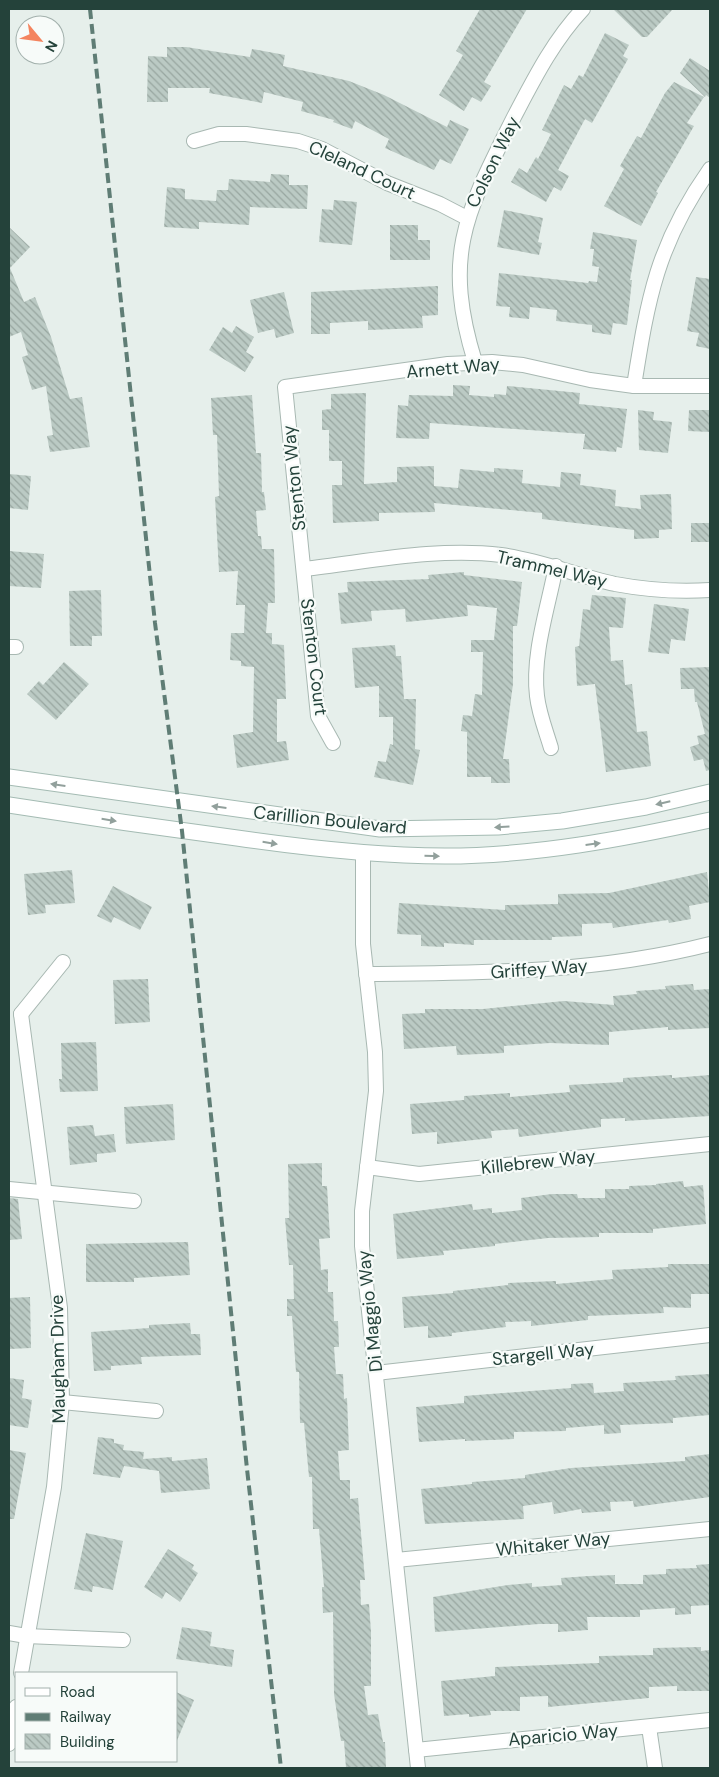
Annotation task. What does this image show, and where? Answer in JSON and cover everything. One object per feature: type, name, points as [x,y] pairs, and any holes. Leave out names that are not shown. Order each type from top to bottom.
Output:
[{"type":"street","name":"Colson Way","points":[[475,362],[465,329],[459,292],[460,255],[467,218],[481,183],[539,70],[553,45],[583,9]]},
{"type":"street","name":"Cleland Court","points":[[194,140],[219,134],[246,134],[298,141],[322,149],[387,184],[440,204],[467,218]]},
{"type":"street","points":[[634,386],[646,312],[656,272],[679,218],[710,169]]},
{"type":"street","name":"Arnett Way","points":[[285,387],[475,362],[523,365],[590,380],[634,386],[710,386]]},
{"type":"street","name":"Stenton Way","points":[[285,387],[304,569]]},
{"type":"street","name":"Trammel Way","points":[[304,569],[451,553],[499,555],[556,566],[623,585],[679,592],[710,590]]},
{"type":"street","points":[[551,748],[540,713],[536,676],[538,652],[556,566]]},
{"type":"street","name":"Stenton Court","points":[[304,569],[318,716],[333,743]]},
{"type":"street","name":"Carillion Boulevard","points":[[9,777],[380,829],[498,827],[562,821],[646,807],[710,792]]},
{"type":"street","name":"Carillion Boulevard","points":[[9,805],[289,846],[363,853],[446,856],[497,854],[602,843],[710,820]]},
{"type":"street","name":"Di Maggio Way","points":[[363,853],[363,944],[375,1052],[376,1091],[362,1211],[362,1246],[418,1768]]},
{"type":"street","name":"Griffey Way","points":[[366,974],[512,973],[573,968],[629,960],[710,944]]},
{"type":"street","points":[[15,1014],[63,962]]},
{"type":"street","name":"Maugham Drive","points":[[15,1014],[44,1193],[60,1308],[62,1402],[54,1487],[26,1636],[21,1672]]},
{"type":"street","name":"Killebrew Way","points":[[367,1167],[419,1174],[710,1144]]},
{"type":"street","points":[[9,1189],[134,1201]]},
{"type":"street","name":"Stargell Way","points":[[376,1372],[710,1335]]},
{"type":"street","points":[[62,1402],[156,1412]]},
{"type":"street","name":"Whitaker Way","points":[[396,1560],[710,1529]]},
{"type":"street","points":[[9,1633],[26,1636],[123,1640]]},
{"type":"street","points":[[9,1744],[15,1712]]},
{"type":"street","name":"Aparicio Way","points":[[416,1750],[710,1720]]},
{"type":"street","points":[[649,1727],[655,1768]]},
{"type":"building","points":[[480,9],[527,9],[484,82],[491,86],[481,102],[472,97],[464,111],[439,95],[463,55],[456,51]]},
{"type":"building","points":[[613,9],[673,9],[647,37],[642,37]]},
{"type":"building","points":[[605,33],[629,45],[623,56],[628,59],[592,123],[585,119],[558,170],[569,176],[561,191],[554,187],[546,202],[511,182],[519,168],[527,173],[536,157],[538,159],[551,134],[542,130],[564,85],[571,89],[579,75],[583,77]]},
{"type":"building","points":[[167,47],[186,47],[250,57],[252,49],[285,55],[283,66],[349,81],[384,95],[447,127],[450,120],[469,129],[451,164],[440,159],[434,170],[385,148],[389,139],[355,121],[352,129],[333,122],[334,120],[301,111],[303,102],[264,92],[262,103],[209,93],[210,88],[168,88],[168,102],[147,102],[148,56],[167,57]]},
{"type":"building","points":[[690,58],[710,71],[710,98],[706,95],[705,97],[680,73]]},
{"type":"building","points":[[674,82],[704,97],[687,123],[694,126],[656,192],[658,193],[641,226],[604,206],[624,169],[620,166],[637,136],[641,138],[665,93]]},
{"type":"building","points":[[271,174],[289,175],[289,185],[308,185],[307,209],[250,207],[249,225],[199,222],[199,229],[164,227],[167,187],[185,189],[185,199],[216,201],[217,190],[228,190],[229,179],[270,182]]},
{"type":"building","points":[[334,200],[357,202],[352,245],[319,242],[322,209],[333,210]]},
{"type":"building","points":[[504,210],[543,218],[538,242],[542,243],[539,255],[497,247]]},
{"type":"building","points":[[390,225],[418,225],[418,240],[430,240],[430,260],[390,260]]},
{"type":"building","points":[[9,227],[30,247],[10,268],[24,302],[35,297],[51,337],[70,399],[82,397],[90,447],[50,452],[47,436],[53,435],[46,386],[32,390],[22,357],[28,355],[21,332],[9,337]]},
{"type":"building","points":[[593,232],[637,240],[630,280],[632,280],[627,325],[613,323],[611,335],[592,332],[592,325],[556,321],[557,310],[530,307],[529,319],[509,317],[510,307],[496,306],[499,273],[588,283],[589,281],[597,282],[599,267],[592,266],[594,249],[590,249]]},
{"type":"building","points":[[696,277],[710,279],[710,349],[696,346],[699,333],[687,331]]},
{"type":"building","points":[[438,286],[438,315],[422,316],[423,328],[368,330],[368,321],[330,323],[330,334],[311,334],[311,292]]},
{"type":"building","points":[[284,292],[294,333],[276,338],[274,329],[258,333],[250,300]]},
{"type":"building","points":[[236,326],[254,337],[246,352],[254,357],[245,372],[209,350],[223,327],[232,333]]},
{"type":"building","points":[[453,385],[470,386],[469,395],[494,397],[494,394],[506,395],[507,386],[580,393],[579,404],[627,409],[622,448],[617,447],[616,452],[583,449],[585,434],[430,423],[429,439],[396,438],[398,405],[408,406],[409,395],[453,396]]},
{"type":"building","points":[[366,393],[364,484],[397,482],[397,467],[434,466],[434,486],[458,488],[460,469],[494,472],[494,468],[523,470],[522,483],[560,487],[561,472],[581,474],[580,485],[616,490],[615,506],[641,509],[640,495],[671,494],[672,529],[659,530],[659,538],[634,539],[634,530],[542,519],[542,513],[434,503],[435,512],[379,513],[379,521],[333,523],[332,485],[342,485],[342,461],[329,461],[329,430],[322,430],[322,410],[331,409],[331,394]]},
{"type":"building","points":[[252,395],[256,453],[261,453],[262,492],[264,492],[266,510],[256,511],[258,536],[261,536],[262,549],[274,549],[275,603],[268,603],[266,633],[272,633],[272,644],[284,645],[286,699],[277,699],[277,742],[286,741],[289,760],[237,768],[233,735],[253,732],[254,667],[241,666],[241,661],[230,660],[231,633],[244,633],[245,605],[236,605],[238,571],[219,572],[215,497],[219,496],[217,435],[213,435],[211,398]]},
{"type":"building","points":[[638,410],[654,412],[653,420],[672,422],[668,453],[639,450]]},
{"type":"building","points":[[689,410],[710,410],[710,432],[688,431]]},
{"type":"building","points":[[9,474],[31,476],[28,510],[9,508]]},
{"type":"building","points":[[691,523],[710,523],[710,542],[691,542]]},
{"type":"building","points":[[9,551],[44,554],[41,588],[9,586]]},
{"type":"building","points":[[464,572],[464,575],[522,582],[517,626],[513,626],[513,684],[503,759],[509,759],[510,783],[491,783],[491,777],[467,777],[467,732],[461,731],[463,715],[472,716],[475,694],[482,695],[483,652],[471,652],[471,640],[494,640],[497,608],[467,605],[468,616],[406,622],[405,609],[371,611],[372,621],[341,624],[338,593],[348,592],[347,582],[429,579],[428,575]]},
{"type":"building","points":[[101,590],[102,636],[92,636],[92,646],[70,646],[69,591]]},
{"type":"building","points":[[592,595],[626,598],[623,628],[609,627],[611,661],[623,660],[625,685],[632,684],[637,732],[647,731],[651,766],[606,772],[595,684],[577,686],[575,647],[579,646],[583,609],[590,610]]},
{"type":"building","points":[[654,604],[689,609],[685,641],[671,639],[669,654],[648,652]]},
{"type":"building","points":[[395,645],[396,656],[401,656],[404,699],[416,699],[415,749],[420,750],[413,785],[374,777],[378,761],[386,762],[390,744],[393,745],[393,717],[379,717],[379,686],[355,688],[352,648]]},
{"type":"building","points":[[64,662],[89,684],[56,720],[27,694],[39,681],[43,685]]},
{"type":"building","points":[[710,667],[710,770],[706,771],[703,759],[694,761],[690,747],[699,744],[697,736],[705,734],[697,702],[695,702],[694,689],[681,689],[680,668]]},
{"type":"building","points":[[72,870],[75,903],[45,905],[46,913],[28,915],[24,874]]},
{"type":"building","points":[[707,872],[710,902],[689,906],[691,919],[669,923],[668,920],[613,928],[612,923],[582,924],[582,936],[552,937],[552,940],[474,940],[474,945],[444,943],[444,947],[421,946],[421,935],[397,934],[399,903],[505,910],[505,905],[558,904],[558,894],[609,893]]},
{"type":"building","points":[[113,886],[152,907],[140,930],[114,917],[111,923],[97,916]]},
{"type":"building","points":[[148,979],[150,1022],[115,1024],[113,980]]},
{"type":"building","points":[[693,984],[694,990],[710,989],[710,1028],[668,1030],[668,1027],[609,1032],[609,1045],[550,1043],[504,1046],[504,1053],[457,1055],[456,1046],[404,1049],[402,1014],[425,1013],[425,1009],[483,1009],[564,1001],[614,1005],[613,996],[637,994],[636,991],[666,989],[665,986]]},
{"type":"building","points":[[96,1042],[98,1091],[60,1092],[59,1079],[62,1079],[61,1043]]},
{"type":"building","points":[[672,1075],[672,1078],[710,1075],[710,1116],[625,1121],[625,1118],[601,1119],[601,1127],[519,1137],[518,1129],[491,1131],[492,1138],[437,1144],[437,1132],[412,1134],[410,1104],[464,1100],[464,1096],[510,1093],[510,1097],[570,1092],[569,1085],[623,1082],[623,1078]]},
{"type":"building","points":[[173,1104],[175,1140],[126,1144],[124,1107]]},
{"type":"building","points":[[93,1125],[95,1136],[114,1134],[116,1152],[97,1154],[97,1162],[70,1165],[67,1127]]},
{"type":"building","points":[[322,1163],[322,1186],[327,1186],[330,1238],[319,1239],[321,1270],[328,1269],[328,1292],[333,1292],[334,1321],[338,1321],[339,1347],[334,1347],[336,1374],[343,1374],[344,1399],[347,1398],[349,1450],[338,1451],[340,1480],[350,1480],[350,1499],[358,1498],[365,1580],[360,1580],[361,1605],[369,1604],[371,1632],[371,1686],[364,1686],[368,1715],[378,1714],[383,1742],[385,1742],[386,1768],[346,1768],[344,1741],[341,1741],[334,1694],[333,1612],[323,1613],[322,1587],[324,1587],[319,1529],[313,1529],[312,1477],[309,1477],[304,1423],[300,1423],[299,1372],[296,1372],[292,1316],[287,1316],[287,1299],[294,1299],[293,1265],[289,1265],[285,1218],[289,1218],[288,1164]]},
{"type":"building","points":[[683,1181],[684,1187],[703,1185],[706,1224],[653,1229],[653,1233],[599,1233],[599,1237],[548,1238],[495,1244],[495,1246],[443,1251],[444,1255],[397,1259],[393,1214],[472,1204],[473,1210],[492,1208],[492,1213],[522,1210],[521,1198],[552,1194],[577,1194],[578,1198],[605,1198],[605,1189],[629,1189],[629,1186]]},
{"type":"building","points":[[9,1198],[18,1199],[22,1239],[9,1240]]},
{"type":"building","points":[[188,1242],[190,1275],[134,1278],[134,1282],[86,1282],[86,1244]]},
{"type":"building","points":[[668,1264],[710,1264],[710,1294],[691,1294],[691,1308],[663,1307],[664,1313],[588,1316],[588,1320],[531,1326],[531,1321],[505,1322],[506,1327],[452,1333],[452,1336],[428,1338],[428,1326],[404,1328],[402,1297],[453,1293],[453,1291],[508,1285],[508,1283],[556,1281],[556,1284],[613,1279],[612,1270],[668,1267]]},
{"type":"building","points":[[30,1297],[31,1348],[9,1349],[9,1298]]},
{"type":"building","points":[[190,1323],[191,1334],[200,1334],[201,1355],[141,1357],[142,1364],[111,1366],[111,1370],[94,1371],[91,1332],[149,1328],[149,1325]]},
{"type":"building","points":[[710,1374],[710,1415],[673,1418],[673,1423],[620,1425],[621,1433],[604,1434],[604,1425],[566,1428],[566,1431],[514,1432],[514,1439],[465,1441],[465,1439],[419,1442],[416,1407],[464,1403],[464,1396],[571,1388],[571,1384],[593,1383],[594,1393],[624,1391],[623,1383],[676,1380],[675,1376]]},
{"type":"building","points":[[9,1378],[24,1380],[22,1398],[32,1400],[28,1428],[9,1425]]},
{"type":"building","points":[[98,1437],[114,1439],[114,1443],[124,1445],[123,1450],[144,1452],[143,1459],[172,1457],[172,1461],[207,1458],[210,1489],[161,1493],[159,1471],[124,1466],[120,1478],[93,1474]]},
{"type":"building","points":[[9,1450],[26,1453],[14,1519],[9,1519]]},
{"type":"building","points":[[710,1454],[710,1497],[634,1507],[633,1501],[610,1502],[611,1511],[582,1513],[581,1509],[554,1514],[552,1502],[523,1506],[524,1519],[425,1524],[421,1489],[472,1484],[472,1482],[525,1478],[525,1475],[571,1468],[685,1461],[685,1457]]},
{"type":"building","points":[[86,1533],[123,1541],[113,1590],[93,1586],[92,1592],[74,1589]]},
{"type":"building","points":[[168,1549],[194,1565],[192,1569],[198,1573],[180,1602],[166,1592],[162,1599],[144,1587]]},
{"type":"building","points":[[710,1564],[710,1605],[691,1606],[691,1614],[675,1615],[675,1608],[640,1610],[640,1617],[587,1617],[588,1630],[558,1632],[558,1624],[539,1624],[435,1632],[433,1597],[508,1585],[532,1583],[532,1587],[562,1585],[561,1578],[589,1576],[615,1575],[615,1584],[643,1584],[643,1575],[666,1574],[666,1569],[697,1568],[696,1565]]},
{"type":"building","points":[[182,1627],[212,1632],[210,1646],[234,1650],[232,1667],[176,1659]]},
{"type":"building","points":[[701,1647],[701,1651],[710,1650],[710,1691],[677,1691],[677,1686],[649,1687],[649,1698],[548,1707],[548,1696],[520,1697],[520,1711],[490,1711],[491,1715],[469,1717],[469,1714],[444,1716],[441,1681],[495,1676],[495,1667],[599,1663],[599,1656],[653,1655],[653,1648]]},
{"type":"building","points":[[178,1693],[194,1700],[178,1738]]},
{"type":"railway","points":[[90,9],[155,623],[182,831],[247,1469],[281,1768]]}]
